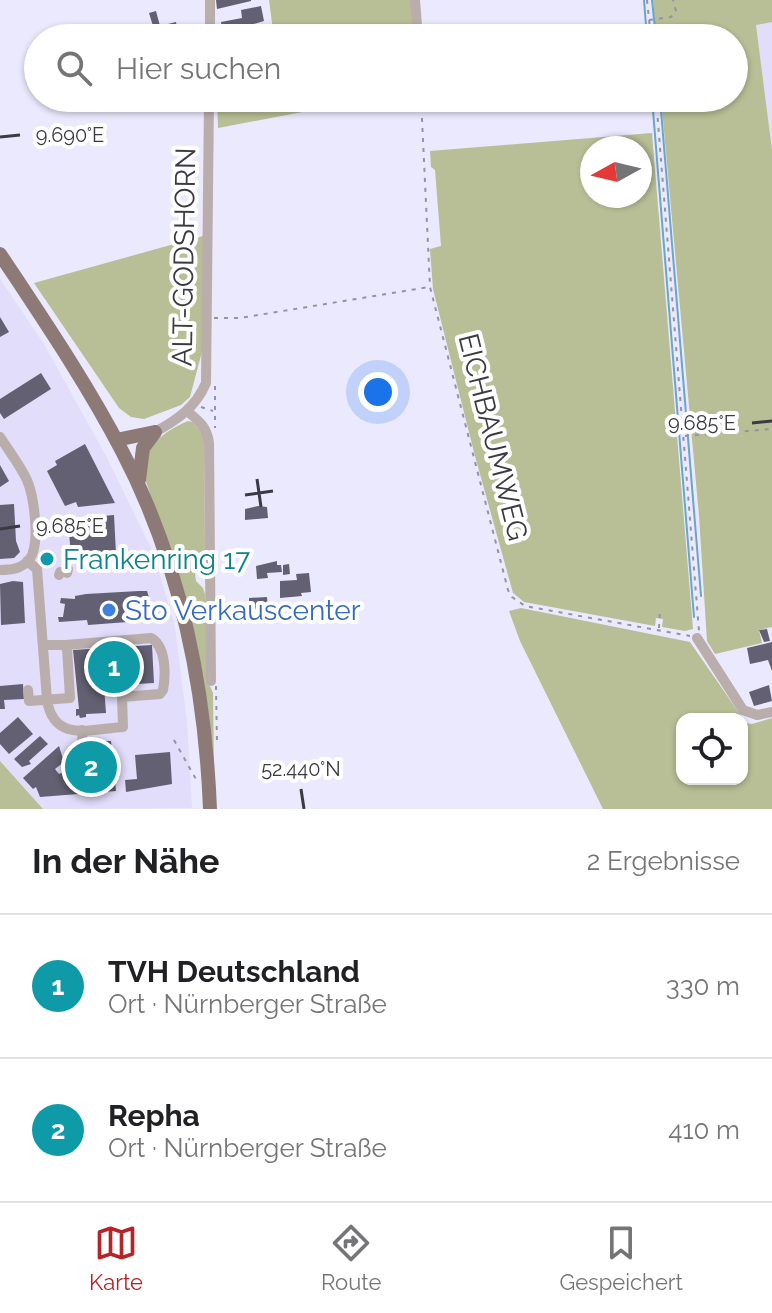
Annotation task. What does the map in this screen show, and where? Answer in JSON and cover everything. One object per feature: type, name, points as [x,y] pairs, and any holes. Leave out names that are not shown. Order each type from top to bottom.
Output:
[{"type":"main road","points":[[0,254],[75,369],[120,447],[165,551],[192,648],[204,720],[210,809]]},
{"type":"main road","points":[[120,447],[152,436]]},
{"type":"main road","points":[[138,484],[143,448],[152,436]]},
{"type":"street","points":[[210,0],[210,24]]},
{"type":"street","points":[[415,0],[417,24]]},
{"type":"street","name":"ALT-GODSHORN","points":[[191,407],[206,383],[209,112]]},
{"type":"street","points":[[152,436],[191,407],[208,432],[214,681]]},
{"type":"street","points":[[0,437],[30,491],[35,539],[27,561],[12,569],[0,570]]},
{"type":"street","points":[[27,561],[37,569],[47,700],[56,723],[63,729],[123,727],[122,697],[160,694],[163,690],[158,642],[151,638],[43,645]]},
{"type":"street","points":[[697,638],[743,710],[757,715],[772,712]]},
{"type":"street","points":[[28,690],[29,701],[70,698],[66,645]]},
{"type":"street","points":[[74,754],[83,754],[82,730]]},
{"type":"path","points":[[647,0],[649,24]]},
{"type":"path","points":[[649,20],[671,17],[676,11],[673,0]]},
{"type":"path","name":"EICHBAUMWEG","points":[[422,112],[430,287],[512,597],[525,606],[697,638]]},
{"type":"path","points":[[657,112],[699,626],[697,638]]},
{"type":"path","points":[[208,318],[240,318],[430,287]]},
{"type":"path","points":[[191,407],[215,411]]},
{"type":"path","points":[[684,436],[772,429]]},
{"type":"path","points":[[659,629],[660,609]]},
{"type":"path","points":[[214,681],[217,745]]},
{"type":"path","points":[[174,740],[195,775],[198,786]]},
{"type":"shaded area","points":[[772,22],[772,150],[756,24]]},
{"type":"shaded area","points":[[0,279],[44,344],[106,456],[154,554],[175,628],[187,722],[192,808],[43,809],[0,761]]},
{"type":"green space","points":[[269,0],[412,0],[414,24],[272,24]]},
{"type":"green space","points":[[653,0],[772,0],[772,22],[756,25],[772,150],[772,627],[759,630],[762,643],[715,654],[707,641],[699,516],[662,112],[748,112],[748,24],[655,24]]},
{"type":"green space","points":[[217,112],[302,112],[218,128]]},
{"type":"green space","points":[[652,133],[693,629],[685,631],[662,627],[663,619],[656,618],[655,626],[524,602],[513,593],[433,289],[430,249],[441,246],[435,170],[431,167],[430,151],[580,139],[580,208],[652,208],[652,136],[615,136]]},
{"type":"green space","points":[[203,236],[204,344],[190,397],[181,405],[144,419],[131,417],[119,408],[34,283]]},
{"type":"green space","points":[[188,421],[193,422],[204,435],[205,551],[195,574],[205,594],[209,684],[213,693],[214,767],[184,593],[143,473],[147,455],[157,441]]},
{"type":"green space","points":[[521,608],[690,642],[739,713],[676,713],[676,785],[748,785],[748,723],[772,718],[772,809],[603,809],[520,641],[509,611]]},
{"type":"green space","points":[[0,761],[43,809],[0,809]]},
{"type":"building","points":[[216,0],[251,0],[251,1],[217,9]]},
{"type":"building","points":[[261,6],[264,21],[221,24],[242,18],[241,10]]},
{"type":"building","points":[[156,11],[159,24],[152,24],[149,13]]},
{"type":"building","points":[[0,317],[9,332],[0,337]]},
{"type":"building","points":[[41,373],[51,389],[4,419],[0,413],[0,399]]},
{"type":"building","points":[[85,444],[115,503],[78,507],[76,502],[65,506],[47,471],[57,465],[55,461]]},
{"type":"building","points":[[0,465],[9,481],[0,487]]},
{"type":"building","points":[[14,504],[16,541],[20,552],[14,558],[0,559],[0,505]]},
{"type":"building","points":[[267,507],[268,518],[245,520],[245,509]]},
{"type":"building","points":[[114,515],[116,554],[71,557],[68,519]]},
{"type":"building","points":[[277,561],[282,572],[267,573],[268,578],[257,579],[256,566]]},
{"type":"building","points":[[289,564],[290,574],[283,575],[283,565]]},
{"type":"building","points":[[309,573],[311,592],[280,598],[280,581],[297,580],[296,574]]},
{"type":"building","points":[[23,582],[25,623],[1,625],[0,584]]},
{"type":"building","name":"Sto Verkauscenter","points":[[147,591],[155,617],[88,625],[87,620],[59,622],[58,617],[63,617],[65,604],[60,603],[61,598]]},
{"type":"building","points":[[267,597],[268,608],[249,609],[249,598]]},
{"type":"building","points":[[767,629],[770,641],[764,642],[759,630]]},
{"type":"building","points":[[772,642],[772,671],[768,660],[750,664],[747,648]]},
{"type":"building","points":[[152,645],[154,683],[104,686],[106,713],[76,716],[76,709],[79,709],[73,650]]},
{"type":"building","points":[[23,684],[24,699],[4,700],[5,709],[0,709],[0,686]]},
{"type":"building","points":[[769,685],[772,701],[754,706],[749,692]]},
{"type":"building","points":[[18,717],[33,734],[9,754],[0,744],[0,733]]},
{"type":"building","points":[[40,736],[48,744],[29,761],[31,764],[22,767],[14,759]]},
{"type":"building","points":[[88,741],[111,741],[116,791],[40,797],[36,787],[33,789],[23,778],[59,746],[64,762],[55,769],[59,774],[69,769],[69,765],[90,763]]},
{"type":"building","points":[[170,752],[172,784],[126,792],[125,780],[137,779],[135,755]]},
{"type":"waterway","points":[[644,0],[646,24]]},
{"type":"waterway","points":[[652,0],[655,24]]},
{"type":"waterway","points":[[653,112],[694,617]]},
{"type":"waterway","points":[[661,112],[701,596]]},
{"type":"place","name":"Frankenring 17","points":[[47,559]]},
{"type":"place","name":"Sto Verkauscenter","points":[[109,610]]},
{"type":"place","name":"TVH Deutschland","points":[[114,667]]},
{"type":"place","name":"Repha","points":[[91,767]]}]
